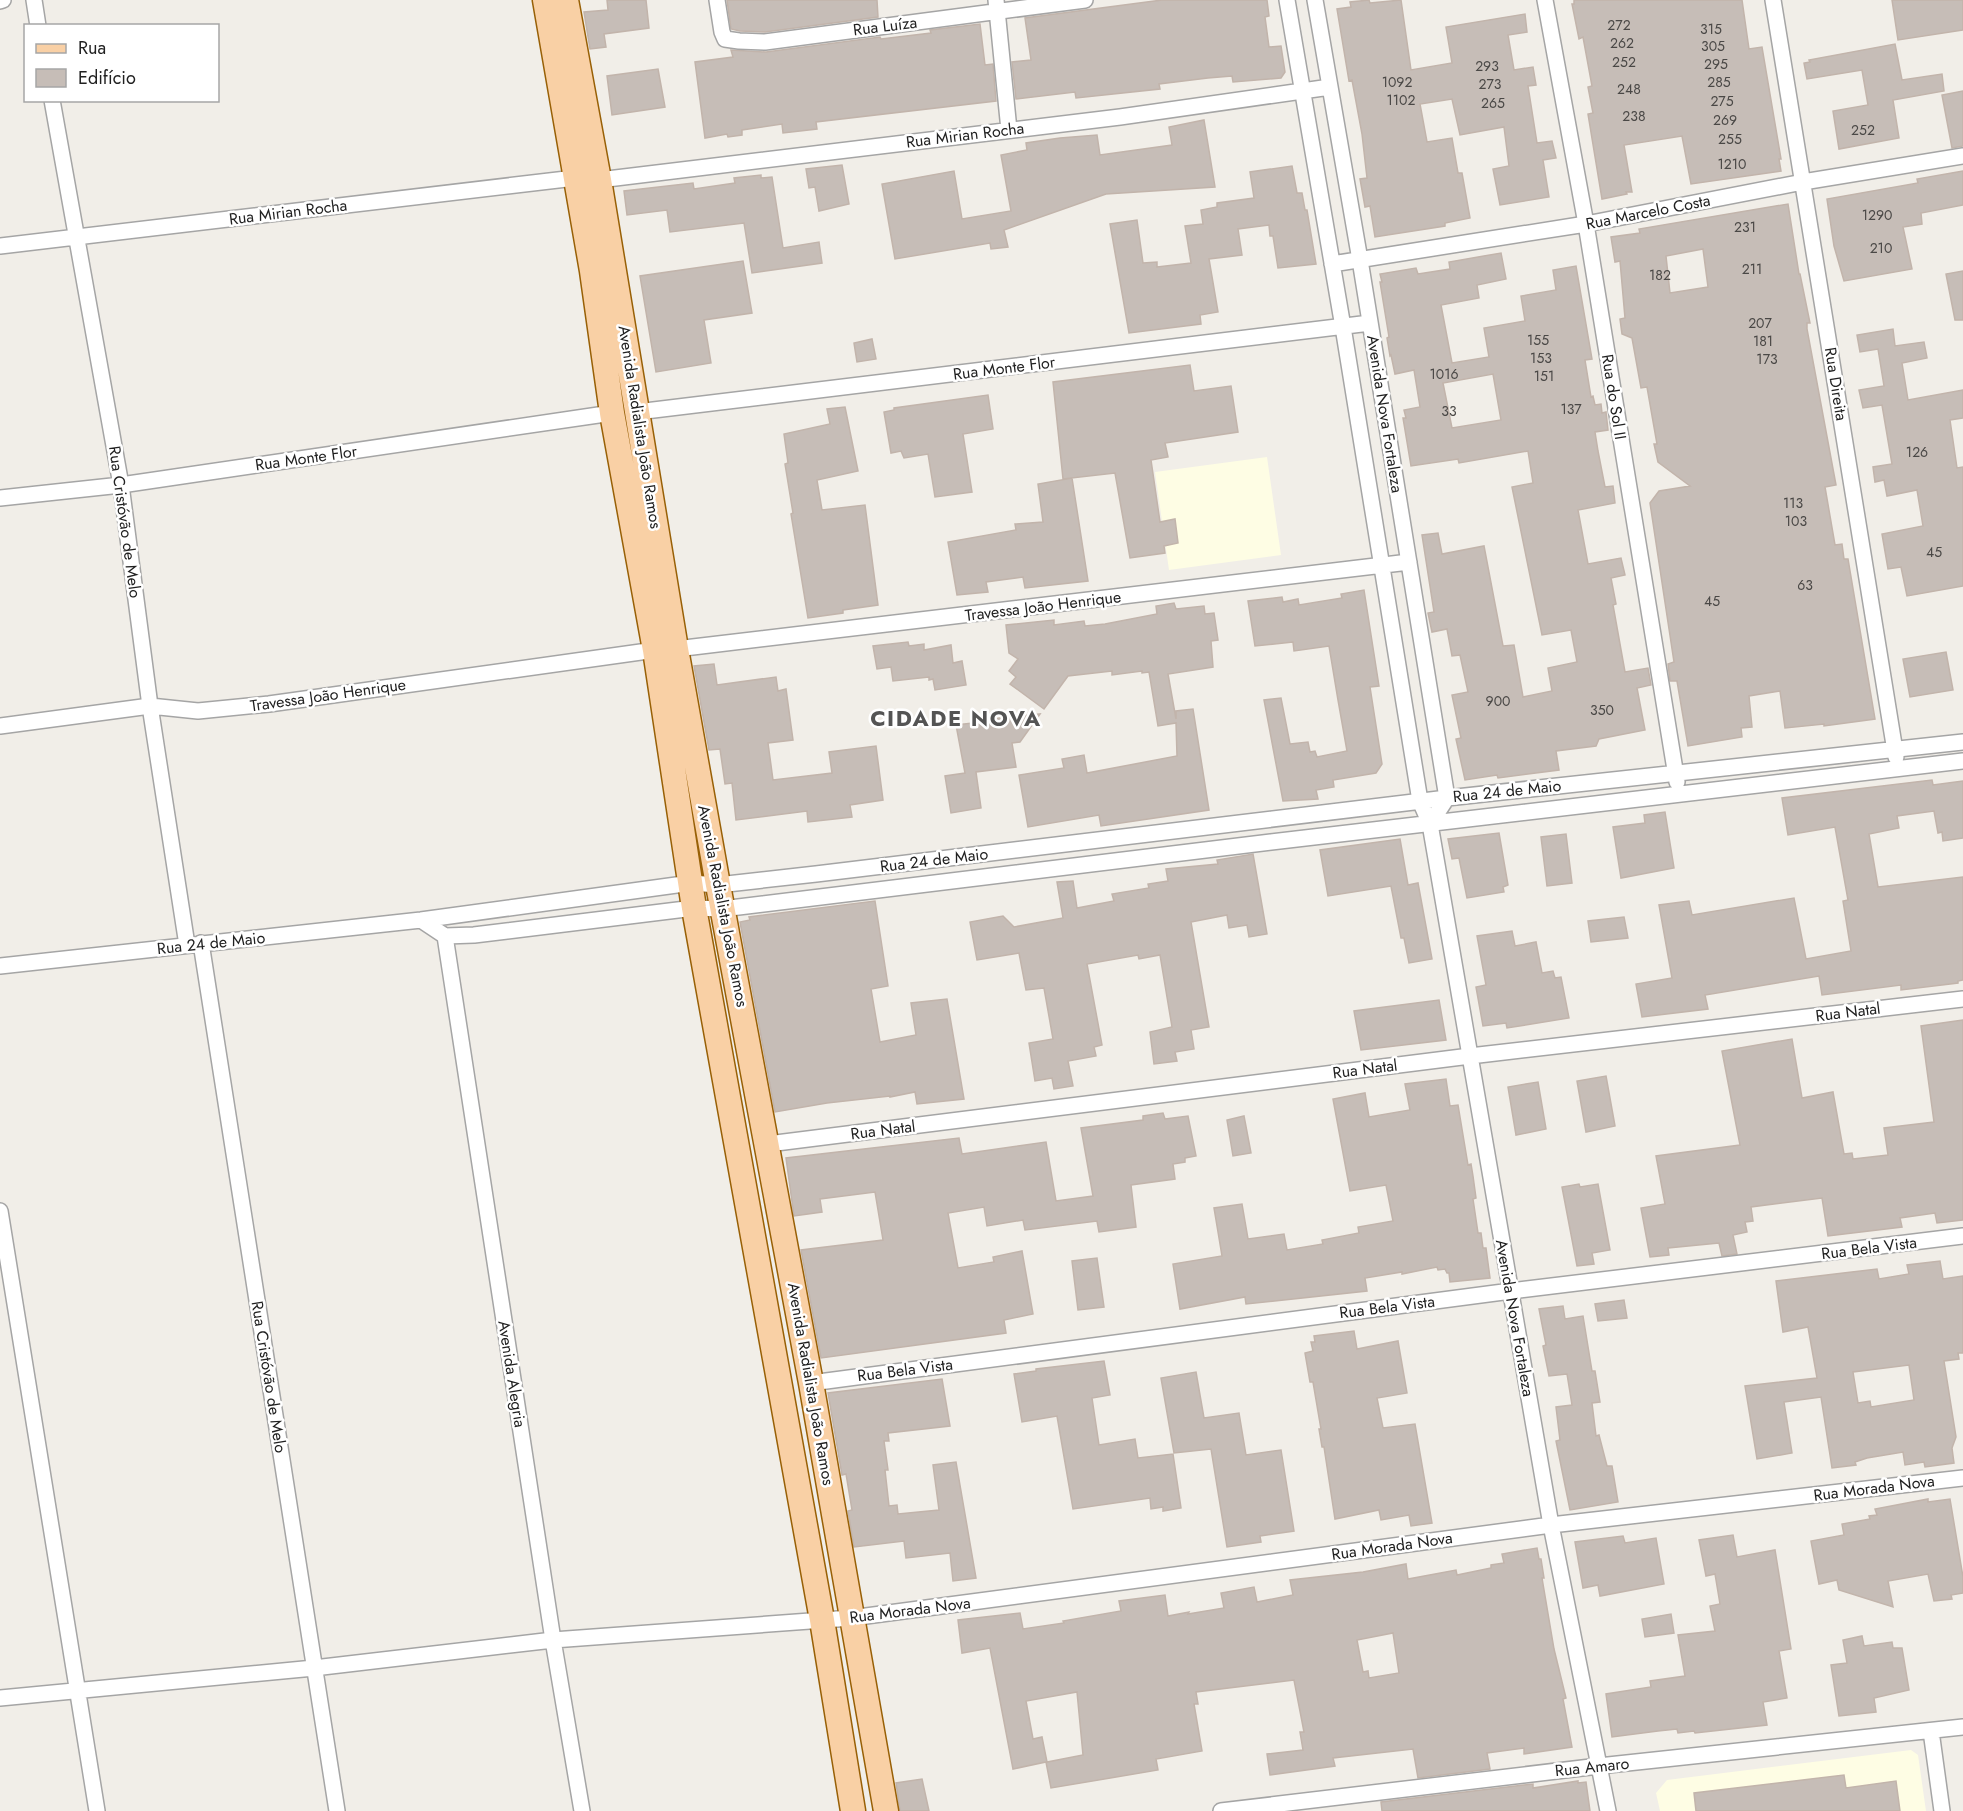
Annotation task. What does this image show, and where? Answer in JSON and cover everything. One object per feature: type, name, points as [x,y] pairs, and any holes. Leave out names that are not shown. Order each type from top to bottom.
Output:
[{"type":"main road","name":"Avenida Radialista João Ramos","points":[[545,0],[592,271],[612,413],[723,909],[768,1144],[886,1811]]},
{"type":"main road","name":"Avenida Radialista João Ramos","points":[[566,0],[599,180],[637,412],[694,908],[822,1620],[853,1811]]},
{"type":"street","points":[[33,0],[38,24]]},
{"type":"street","name":"Rua Luíza","points":[[717,0],[725,39],[765,42],[997,6],[1085,0]]},
{"type":"street","name":"Avenida Nova Fortaleza","points":[[1287,0],[1420,801],[1430,824],[1551,1525],[1608,1811]]},
{"type":"street","name":"Avenida Nova Fortaleza","points":[[1315,0],[1360,260],[1447,798]]},
{"type":"street","name":"Rua do Sol II","points":[[1545,0],[1586,224],[1679,794]]},
{"type":"street","name":"Rua Direita","points":[[1773,0],[1896,748],[1897,769]]},
{"type":"street","points":[[997,6],[1009,129]]},
{"type":"street","name":"Rua Mirian Rocha","points":[[599,180],[1120,117],[1330,87]]},
{"type":"street","name":"Rua Cristóvão de Melo","points":[[52,102],[122,485],[150,706],[194,944],[338,1811]]},
{"type":"street","name":"Rua Marcelo Costa","points":[[1332,264],[1586,224],[1803,182],[1963,156]]},
{"type":"street","name":"Rua Mirian Rocha","points":[[0,246],[575,177]]},
{"type":"street","name":"Rua Monte Flor","points":[[637,412],[1370,323]]},
{"type":"street","name":"Rua Monte Flor","points":[[0,498],[122,485],[612,413]]},
{"type":"street","name":"Travessa João Henrique","points":[[0,726],[150,706],[198,711],[269,704],[666,650],[1409,562]]},
{"type":"street","name":"Rua 24 de Maio","points":[[0,966],[421,920],[691,883],[718,885],[1420,801],[1963,742]]},
{"type":"street","name":"Rua 24 de Maio","points":[[445,936],[474,935],[694,908],[723,909],[1963,761]]},
{"type":"street","points":[[1430,824],[1447,798]]},
{"type":"street","points":[[1268,819],[1271,842]]},
{"type":"street","points":[[1052,845],[1055,868]]},
{"type":"street","points":[[816,874],[819,896]]},
{"type":"street","points":[[421,920],[445,936]]},
{"type":"street","name":"Avenida Alegria","points":[[445,936],[553,1640],[582,1811]]},
{"type":"street","name":"Rua Natal","points":[[768,1144],[1470,1056],[1963,999]]},
{"type":"street","points":[[0,1211],[98,1811]]},
{"type":"street","name":"Rua Bela Vista","points":[[811,1383],[1511,1291],[1963,1236]]},
{"type":"street","name":"Rua Morada Nova","points":[[0,1698],[314,1668],[553,1640],[851,1618],[1551,1525],[1963,1478]]},
{"type":"street","name":"Rua Amaro","points":[[1221,1811],[1599,1766],[1963,1727]]},
{"type":"street","points":[[1931,1731],[1942,1811]]},
{"type":"shaded area","points":[[1267,457],[1281,555],[1169,570],[1155,472]]},
{"type":"shaded area","points":[[1911,1750],[1918,1755],[1926,1811],[1660,1811],[1656,1793],[1667,1780]]},
{"type":"building","points":[[607,0],[646,0],[649,28],[604,34],[606,47],[590,49],[584,12],[608,10]]},
{"type":"building","points":[[727,0],[877,0],[878,17],[765,32],[740,31],[731,29]]},
{"type":"building","points":[[1162,0],[1267,0],[1269,16],[1265,17],[1269,47],[1281,46],[1285,72],[1281,78],[1233,82],[1232,76],[1159,84],[1160,89],[1076,98],[1075,92],[1016,99],[1012,62],[1031,60],[1025,18]]},
{"type":"building","points":[[1369,0],[1370,3],[1401,0],[1411,70],[1452,63],[1446,27],[1525,14],[1527,32],[1508,35],[1514,70],[1533,67],[1536,85],[1528,86],[1537,143],[1552,141],[1556,158],[1543,160],[1549,197],[1500,205],[1493,169],[1509,166],[1504,127],[1460,135],[1452,99],[1420,104],[1427,142],[1452,138],[1458,173],[1462,173],[1470,218],[1445,223],[1445,226],[1375,237],[1370,206],[1365,207],[1360,179],[1367,178],[1362,134],[1352,80],[1349,81],[1337,9],[1351,7],[1350,2]]},
{"type":"building","points":[[1574,0],[1742,0],[1749,49],[1762,47],[1781,159],[1779,159],[1781,171],[1691,184],[1682,136],[1624,145],[1632,192],[1602,199],[1588,114],[1593,113],[1588,87],[1592,86],[1583,37],[1579,39],[1572,4]]},
{"type":"building","points":[[1892,0],[1963,0],[1963,30],[1898,40]]},
{"type":"building","points":[[980,24],[985,65],[993,64],[996,101],[816,122],[817,129],[783,133],[782,124],[742,130],[742,135],[728,137],[727,134],[705,138],[695,62],[733,57],[731,50],[766,52],[880,37],[881,39],[931,33],[930,30]]},
{"type":"building","points":[[1895,44],[1902,80],[1942,74],[1944,91],[1893,100],[1899,138],[1839,149],[1833,111],[1868,105],[1862,70],[1807,79],[1804,63],[1810,62],[1809,60]]},
{"type":"building","points":[[658,69],[665,107],[612,115],[607,76]]},
{"type":"building","points":[[1963,91],[1963,146],[1952,148],[1942,95]]},
{"type":"building","points":[[1204,120],[1215,187],[1106,194],[1004,230],[1008,247],[991,249],[990,243],[895,259],[882,184],[954,171],[962,219],[1011,211],[1001,155],[1027,150],[1026,143],[1097,135],[1100,155],[1172,145],[1169,127]]},
{"type":"building","points":[[842,165],[849,204],[819,211],[815,187],[809,188],[806,169]]},
{"type":"building","points":[[1292,166],[1297,193],[1302,193],[1305,210],[1307,210],[1316,264],[1278,268],[1269,225],[1238,229],[1242,255],[1209,259],[1218,312],[1200,315],[1201,324],[1129,333],[1110,224],[1137,220],[1143,263],[1157,262],[1157,267],[1191,263],[1185,226],[1203,224],[1201,210],[1217,207],[1217,203],[1254,198],[1250,172]]},
{"type":"building","points":[[1963,171],[1963,205],[1921,213],[1922,224],[1903,227],[1912,269],[1844,281],[1834,246],[1827,199],[1918,183],[1917,179]]},
{"type":"building","points":[[761,175],[761,178],[772,177],[783,248],[819,242],[822,263],[752,273],[744,223],[670,232],[667,210],[627,215],[624,191],[693,183],[694,189],[735,183],[734,178]]},
{"type":"building","points":[[1788,204],[1799,274],[1810,323],[1807,323],[1807,329],[1836,485],[1825,487],[1835,545],[1842,544],[1844,559],[1848,559],[1875,719],[1824,726],[1824,724],[1785,728],[1780,691],[1749,696],[1752,727],[1741,728],[1742,737],[1688,746],[1677,681],[1670,681],[1668,664],[1674,662],[1650,503],[1659,491],[1690,486],[1658,462],[1647,387],[1641,388],[1632,338],[1622,334],[1620,319],[1625,318],[1620,261],[1615,262],[1611,237],[1640,233],[1639,229]],"holes":[[[1703,249],[1708,287],[1670,293],[1666,256]]]},
{"type":"building","points":[[1501,253],[1506,279],[1477,285],[1479,298],[1441,305],[1452,363],[1489,357],[1484,328],[1525,321],[1521,296],[1556,290],[1553,270],[1576,266],[1592,359],[1585,360],[1591,397],[1593,396],[1595,405],[1601,404],[1602,413],[1606,412],[1608,430],[1595,432],[1598,451],[1605,487],[1613,486],[1615,503],[1578,510],[1588,564],[1621,558],[1625,575],[1611,578],[1616,604],[1613,605],[1625,672],[1648,668],[1651,685],[1637,688],[1645,730],[1599,739],[1596,746],[1556,751],[1559,770],[1465,780],[1456,739],[1461,738],[1452,695],[1468,692],[1460,655],[1452,656],[1447,629],[1432,632],[1428,613],[1434,612],[1422,535],[1438,533],[1442,554],[1484,546],[1503,646],[1514,645],[1523,697],[1552,691],[1548,668],[1577,662],[1571,630],[1542,635],[1512,487],[1533,483],[1528,451],[1459,463],[1458,459],[1411,466],[1403,418],[1406,418],[1404,410],[1420,407],[1414,370],[1395,374],[1387,338],[1389,337],[1380,274],[1416,268],[1418,274],[1450,269],[1449,262]],"holes":[[[1493,374],[1501,420],[1452,428],[1443,383]]]},
{"type":"building","points":[[743,261],[752,313],[704,320],[711,363],[656,372],[640,276]]},
{"type":"building","points":[[1963,271],[1963,320],[1955,320],[1946,274]]},
{"type":"building","points":[[1893,329],[1895,346],[1924,342],[1927,358],[1902,363],[1908,400],[1963,390],[1963,418],[1950,420],[1957,468],[1963,467],[1963,586],[1907,596],[1901,567],[1888,569],[1882,534],[1923,526],[1917,490],[1887,496],[1884,480],[1875,482],[1873,467],[1892,464],[1882,405],[1863,408],[1859,390],[1884,386],[1878,349],[1860,352],[1857,335]]},
{"type":"building","points":[[872,339],[876,359],[857,362],[854,343]]},
{"type":"building","points":[[1190,365],[1194,391],[1231,386],[1238,432],[1165,443],[1168,457],[1151,460],[1160,522],[1175,519],[1178,543],[1164,546],[1165,553],[1130,558],[1115,473],[1063,479],[1053,382]]},
{"type":"building","points":[[988,395],[993,429],[963,434],[972,492],[935,497],[928,454],[904,458],[901,451],[891,453],[884,412],[894,410],[894,408]]},
{"type":"building","points":[[845,407],[858,471],[817,480],[822,510],[865,505],[878,605],[808,618],[791,514],[793,513],[785,464],[788,463],[784,434],[830,424],[827,409]]},
{"type":"building","points":[[1072,478],[1088,581],[1025,588],[1023,577],[986,582],[988,592],[957,595],[948,542],[1016,530],[1015,524],[1043,522],[1038,484]]},
{"type":"building","points":[[1364,590],[1379,686],[1370,687],[1382,764],[1376,773],[1333,780],[1334,787],[1316,790],[1318,799],[1283,801],[1264,700],[1281,698],[1290,744],[1308,742],[1310,752],[1315,751],[1317,757],[1347,751],[1329,646],[1294,651],[1293,642],[1255,646],[1248,601],[1282,597],[1283,602],[1298,599],[1299,605],[1342,598],[1341,594]]},
{"type":"building","points":[[1174,603],[1176,609],[1204,606],[1205,614],[1214,613],[1218,640],[1211,641],[1213,667],[1168,674],[1176,719],[1176,711],[1193,709],[1209,810],[1101,826],[1099,815],[1028,827],[1019,775],[1064,768],[1062,759],[1084,755],[1087,773],[1177,756],[1176,723],[1158,726],[1149,672],[1142,673],[1142,671],[1112,675],[1112,671],[1068,676],[1044,709],[1010,684],[1016,677],[1009,671],[1018,659],[1009,653],[1006,625],[1054,620],[1054,625],[1084,621],[1085,626],[1105,624],[1157,614],[1156,606]]},
{"type":"building","points":[[908,642],[909,646],[924,644],[924,650],[951,645],[953,663],[962,661],[966,685],[935,690],[933,679],[929,680],[929,677],[893,681],[891,667],[877,669],[873,646]]},
{"type":"building","points":[[1946,652],[1953,690],[1910,697],[1903,659]]},
{"type":"building","points":[[714,664],[717,685],[776,677],[778,691],[786,689],[793,740],[768,743],[773,780],[832,773],[829,752],[876,746],[883,800],[850,805],[852,817],[808,822],[807,811],[736,820],[732,783],[725,784],[720,749],[709,750],[694,666]]},
{"type":"building","points":[[1040,714],[1020,742],[1012,743],[1016,767],[976,772],[981,808],[951,813],[945,776],[965,773],[956,725],[973,723],[972,721]]},
{"type":"building","points":[[1932,780],[1933,785],[1963,781],[1963,838],[1943,841],[1942,832],[1938,833],[1934,811],[1897,816],[1899,828],[1869,834],[1878,887],[1963,877],[1963,980],[1958,983],[1901,990],[1901,985],[1822,995],[1819,976],[1705,995],[1708,1009],[1642,1017],[1636,984],[1672,978],[1659,905],[1689,901],[1692,915],[1794,898],[1806,959],[1851,951],[1843,901],[1848,900],[1835,827],[1788,835],[1782,798]]},
{"type":"building","points":[[1665,812],[1674,868],[1621,878],[1613,827],[1645,823],[1644,815]]},
{"type":"building","points":[[1499,833],[1508,885],[1503,887],[1504,892],[1467,898],[1459,858],[1452,859],[1448,839]]},
{"type":"building","points":[[1566,834],[1572,883],[1547,886],[1541,837]]},
{"type":"building","points":[[1400,839],[1408,885],[1418,883],[1432,959],[1409,963],[1404,938],[1401,938],[1391,886],[1328,896],[1320,850]]},
{"type":"building","points":[[1253,854],[1267,934],[1249,937],[1247,925],[1229,928],[1227,915],[1191,922],[1209,1027],[1191,1030],[1194,1049],[1175,1052],[1177,1061],[1154,1064],[1150,1032],[1172,1027],[1160,955],[1139,959],[1138,955],[1087,964],[1102,1045],[1094,1047],[1096,1056],[1068,1061],[1073,1086],[1054,1089],[1052,1078],[1035,1081],[1029,1043],[1053,1039],[1044,988],[1026,990],[1019,953],[977,960],[970,922],[1003,916],[1014,927],[1063,918],[1057,882],[1073,881],[1077,908],[1114,901],[1112,894],[1149,888],[1148,884],[1168,881],[1166,869],[1218,864],[1217,860]]},
{"type":"building","points":[[875,901],[888,986],[871,989],[880,1042],[916,1035],[911,1003],[947,999],[964,1099],[917,1104],[915,1092],[775,1112],[740,922],[750,920],[749,917]]},
{"type":"building","points":[[1624,917],[1628,938],[1591,942],[1588,921]]},
{"type":"building","points":[[1512,931],[1515,946],[1536,942],[1542,973],[1553,971],[1555,978],[1561,977],[1569,1018],[1507,1028],[1506,1023],[1483,1026],[1476,987],[1486,985],[1477,936]]},
{"type":"building","points":[[1439,1000],[1446,1040],[1361,1050],[1354,1011]]},
{"type":"building","points":[[1963,1020],[1963,1220],[1937,1223],[1935,1213],[1900,1218],[1902,1227],[1828,1236],[1822,1198],[1751,1207],[1753,1221],[1745,1222],[1747,1232],[1733,1235],[1737,1254],[1722,1256],[1719,1243],[1668,1248],[1669,1255],[1650,1257],[1641,1208],[1665,1204],[1656,1156],[1740,1145],[1722,1051],[1792,1039],[1802,1098],[1833,1092],[1844,1154],[1852,1153],[1853,1159],[1888,1155],[1884,1128],[1934,1122],[1921,1026]]},
{"type":"building","points":[[1606,1076],[1615,1126],[1586,1132],[1577,1081]]},
{"type":"building","points":[[1446,1079],[1450,1106],[1458,1105],[1468,1165],[1471,1164],[1473,1176],[1476,1198],[1473,1199],[1478,1233],[1481,1233],[1483,1248],[1486,1248],[1490,1278],[1450,1282],[1449,1273],[1445,1269],[1438,1270],[1437,1267],[1365,1278],[1367,1291],[1246,1304],[1245,1297],[1180,1309],[1173,1264],[1222,1256],[1214,1208],[1242,1204],[1248,1239],[1284,1234],[1287,1250],[1323,1244],[1322,1240],[1359,1233],[1358,1227],[1393,1221],[1386,1185],[1350,1191],[1333,1099],[1365,1093],[1369,1117],[1410,1110],[1405,1084]]},
{"type":"building","points":[[1538,1082],[1546,1129],[1516,1135],[1508,1087]]},
{"type":"building","points":[[1163,1113],[1165,1119],[1188,1116],[1196,1156],[1185,1158],[1185,1162],[1173,1164],[1175,1179],[1131,1185],[1136,1227],[1099,1232],[1097,1221],[1025,1230],[1023,1220],[987,1226],[984,1207],[948,1213],[958,1268],[994,1262],[993,1257],[1022,1251],[1033,1314],[1004,1320],[1006,1333],[821,1358],[801,1250],[883,1240],[875,1192],[820,1199],[822,1212],[794,1216],[786,1158],[959,1138],[962,1154],[1046,1142],[1056,1201],[1093,1196],[1081,1128],[1143,1120],[1143,1116]]},
{"type":"building","points":[[1244,1116],[1251,1153],[1233,1156],[1227,1120]]},
{"type":"building","points":[[1579,1184],[1580,1187],[1598,1184],[1610,1250],[1592,1253],[1594,1264],[1577,1266],[1562,1187]]},
{"type":"building","points":[[1097,1258],[1104,1307],[1078,1310],[1072,1261]]},
{"type":"building","points":[[1940,1261],[1943,1279],[1963,1276],[1963,1353],[1958,1353],[1959,1359],[1944,1361],[1956,1437],[1952,1448],[1954,1463],[1925,1467],[1924,1462],[1905,1465],[1903,1452],[1867,1458],[1855,1462],[1856,1465],[1832,1468],[1821,1397],[1784,1402],[1792,1453],[1757,1459],[1745,1386],[1817,1378],[1808,1327],[1783,1332],[1776,1281],[1877,1269],[1879,1279],[1909,1274],[1907,1265]],"holes":[[[1909,1365],[1914,1400],[1871,1407],[1870,1401],[1858,1403],[1853,1372]]]},
{"type":"building","points":[[1624,1300],[1627,1318],[1598,1321],[1595,1304]]},
{"type":"building","points":[[1563,1306],[1565,1319],[1583,1316],[1592,1371],[1595,1371],[1600,1402],[1592,1403],[1596,1436],[1599,1435],[1607,1466],[1612,1466],[1618,1502],[1570,1510],[1556,1441],[1560,1440],[1556,1407],[1572,1405],[1567,1374],[1549,1376],[1539,1309]]},
{"type":"building","points":[[1354,1331],[1357,1349],[1398,1341],[1407,1393],[1377,1398],[1383,1428],[1415,1424],[1432,1523],[1411,1526],[1409,1515],[1381,1520],[1379,1510],[1335,1519],[1313,1382],[1310,1382],[1305,1353],[1313,1351],[1311,1342],[1315,1342],[1314,1336]]},
{"type":"building","points":[[1104,1361],[1110,1395],[1092,1398],[1099,1445],[1135,1439],[1138,1458],[1173,1454],[1181,1508],[1163,1511],[1163,1507],[1151,1509],[1150,1498],[1073,1509],[1057,1416],[1022,1422],[1014,1374],[1036,1371],[1036,1369]]},
{"type":"building","points":[[1196,1372],[1204,1418],[1239,1413],[1246,1455],[1281,1450],[1294,1531],[1260,1536],[1261,1542],[1227,1547],[1211,1449],[1174,1453],[1161,1378]]},
{"type":"building","points":[[942,1379],[950,1426],[888,1433],[889,1441],[884,1441],[888,1470],[885,1470],[889,1506],[897,1505],[898,1514],[939,1510],[933,1465],[956,1462],[976,1578],[953,1581],[950,1553],[906,1558],[904,1541],[854,1547],[848,1511],[852,1510],[846,1474],[842,1475],[828,1393]]},
{"type":"building","points":[[1928,1499],[1928,1502],[1950,1499],[1963,1577],[1963,1593],[1951,1595],[1952,1599],[1934,1601],[1928,1574],[1888,1581],[1893,1607],[1839,1590],[1837,1580],[1819,1584],[1811,1541],[1844,1535],[1842,1524],[1870,1519],[1869,1516],[1877,1515],[1875,1509]]},
{"type":"building","points":[[1733,1535],[1737,1557],[1775,1550],[1791,1649],[1779,1651],[1787,1698],[1763,1702],[1767,1725],[1695,1733],[1694,1731],[1678,1733],[1677,1729],[1612,1737],[1606,1694],[1651,1687],[1650,1681],[1685,1676],[1678,1635],[1715,1631],[1710,1606],[1720,1604],[1715,1574],[1706,1576],[1699,1540]]},
{"type":"building","points":[[1623,1536],[1625,1543],[1656,1538],[1664,1584],[1600,1596],[1598,1585],[1583,1588],[1575,1542]]},
{"type":"building","points":[[1537,1548],[1539,1559],[1541,1559],[1544,1578],[1542,1578],[1554,1649],[1566,1698],[1563,1699],[1572,1747],[1524,1754],[1524,1748],[1487,1753],[1490,1769],[1418,1778],[1413,1749],[1333,1758],[1335,1766],[1270,1775],[1267,1754],[1303,1750],[1300,1732],[1304,1732],[1294,1680],[1196,1692],[1198,1704],[1194,1704],[1202,1751],[1156,1759],[1158,1770],[1051,1788],[1046,1762],[1013,1769],[990,1648],[962,1653],[958,1620],[1020,1613],[1023,1629],[1121,1611],[1119,1601],[1165,1595],[1168,1616],[1189,1612],[1188,1614],[1224,1608],[1221,1593],[1254,1587],[1257,1602],[1293,1595],[1290,1580],[1363,1572],[1406,1564],[1408,1579],[1456,1570],[1457,1575],[1504,1563],[1502,1554]],"holes":[[[1393,1633],[1399,1673],[1369,1678],[1368,1671],[1363,1672],[1357,1640]],[[1077,1692],[1083,1755],[1047,1762],[1042,1737],[1033,1739],[1026,1701]]]},
{"type":"building","points":[[1671,1614],[1674,1633],[1645,1637],[1642,1619]]},
{"type":"building","points":[[1862,1636],[1864,1646],[1892,1642],[1893,1648],[1902,1648],[1909,1690],[1874,1698],[1876,1712],[1839,1716],[1831,1665],[1847,1663],[1843,1640]]},
{"type":"building","points":[[1844,1775],[1846,1788],[1896,1781],[1900,1811],[1696,1811],[1694,1793]]},
{"type":"building","points":[[922,1779],[929,1811],[900,1811],[896,1783]]},
{"type":"building","points":[[1578,1781],[1578,1783],[1586,1782],[1590,1811],[1382,1811],[1381,1802],[1533,1784],[1533,1788]]},
{"type":"district","name":"CIDADE NOVA","points":[[956,718]]}]
